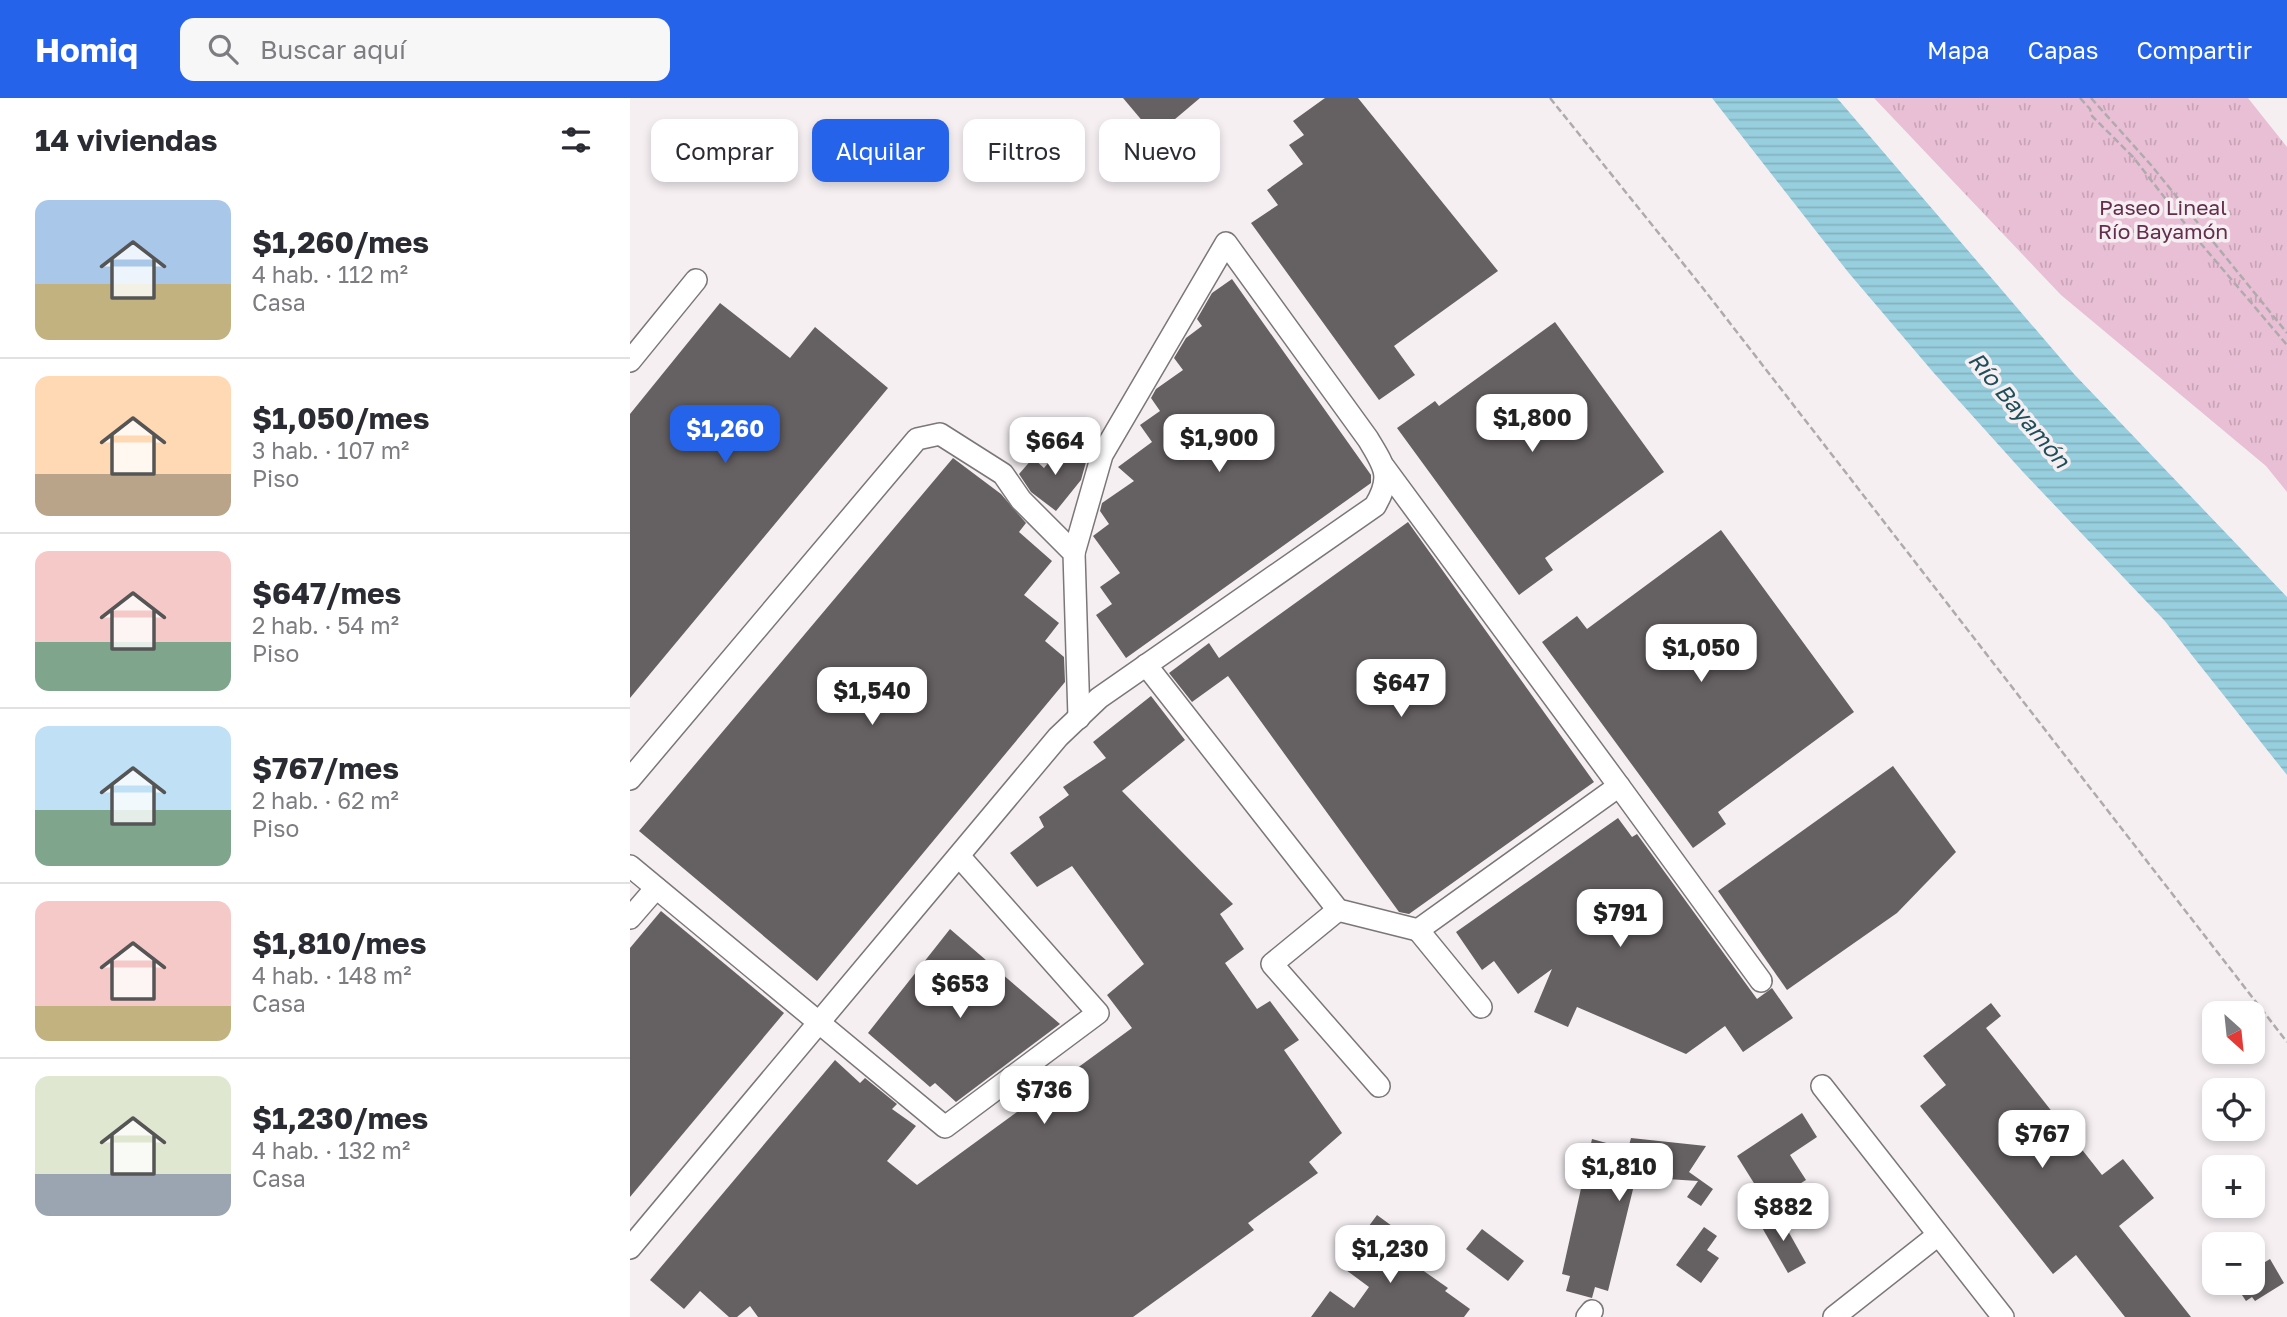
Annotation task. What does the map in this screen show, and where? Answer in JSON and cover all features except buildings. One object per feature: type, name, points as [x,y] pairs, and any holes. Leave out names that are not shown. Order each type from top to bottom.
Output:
[{"type":"street","points":[[1079,718],[1074,553],[1102,455],[1226,243],[1368,439],[1384,467],[1762,981]]},
{"type":"street","points":[[630,360],[696,280]]},
{"type":"street","points":[[630,779],[917,439],[940,433],[1003,474],[1021,500],[1074,553]]},
{"type":"street","points":[[630,1248],[1058,737],[1099,698],[1375,506],[1384,490],[1384,467]]},
{"type":"street","points":[[1146,665],[1338,911],[1418,930],[1481,1007]]},
{"type":"street","points":[[1418,930],[1619,786]]},
{"type":"street","points":[[630,866],[945,1127],[1098,1013],[959,856]]},
{"type":"street","points":[[630,918],[656,888]]},
{"type":"street","points":[[1338,911],[1272,964],[1379,1086]]},
{"type":"street","points":[[1822,1086],[2003,1317]]},
{"type":"street","points":[[1834,1317],[1938,1235]]},
{"type":"path","points":[[1550,98],[1711,298],[2287,1042]]},
{"type":"path","points":[[2080,98],[2090,109],[2092,116],[2133,157],[2204,248],[2287,345]]},
{"type":"path","points":[[2091,98],[2151,165],[2287,333]]},
{"type":"green space","name":"Paseo Lineal Río Bayamón","points":[[1874,98],[2248,98],[2287,147],[2287,492],[2266,466],[2061,295]]},
{"type":"water","name":"Río Bayamón","points":[[1712,98],[1837,98],[2074,374],[2287,597],[2287,775],[2164,620],[2023,472],[1848,272]]}]
